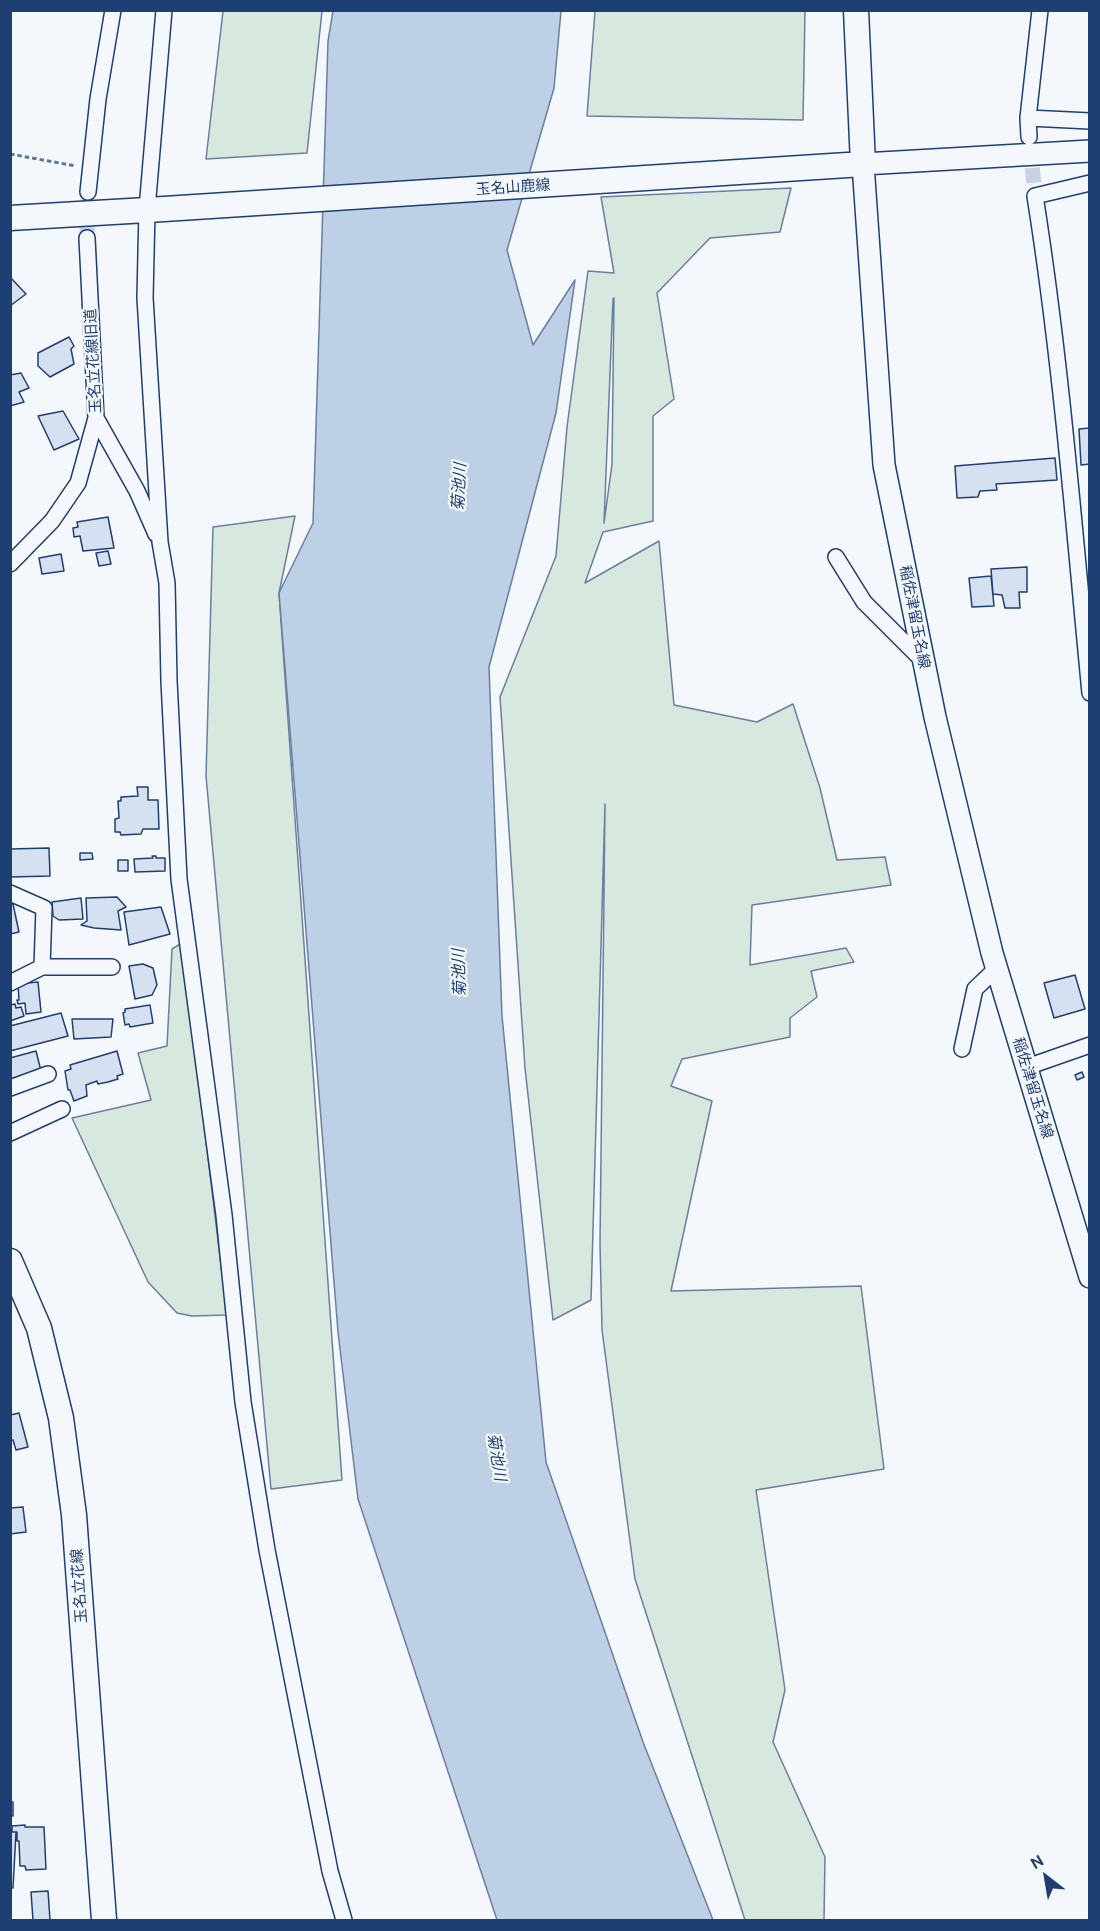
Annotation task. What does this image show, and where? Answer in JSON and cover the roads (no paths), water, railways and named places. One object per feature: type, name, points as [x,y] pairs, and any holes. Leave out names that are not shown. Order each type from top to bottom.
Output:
[{"type":"main road","points":[[856,10],[863,164],[1089,151]]},
{"type":"main road","name":"玉名山鹿線","points":[[10,218],[863,164]]},
{"type":"main road","name":"稲佐津留玉名線","points":[[863,164],[884,465],[937,729],[997,968],[1089,1277]]},
{"type":"main road","name":"玉名立花線","points":[[10,1261],[39,1328],[61,1418],[74,1515],[104,1920]]},
{"type":"street","points":[[88,192],[98,99],[113,10]]},
{"type":"street","points":[[164,10],[155,209],[145,298],[160,543],[167,583],[169,681],[179,879],[224,1215],[243,1402],[267,1550],[287,1653],[330,1871],[344,1920]]},
{"type":"street","points":[[1029,137],[1028,118],[1040,10]]},
{"type":"street","points":[[1028,118],[1089,121]]},
{"type":"street","points":[[1089,183],[1035,196],[1049,294],[1089,693]]},
{"type":"street","name":"玉名立花線旧道","points":[[10,564],[52,521],[78,483],[96,418],[87,238]]},
{"type":"street","points":[[96,418],[137,491],[160,543]]},
{"type":"street","points":[[836,557],[864,602],[924,662]]},
{"type":"street","points":[[10,893],[44,908],[42,967]]},
{"type":"street","points":[[10,983],[42,967],[112,967]]},
{"type":"street","points":[[962,1049],[975,989],[997,968]]},
{"type":"street","points":[[1027,1067],[1089,1045]]},
{"type":"street","points":[[10,1088],[48,1074]]},
{"type":"street","points":[[10,1132],[62,1109]]},
{"type":"water","name":"菊池川","points":[[333,11],[561,11],[554,88],[507,250],[533,345],[575,280],[556,413],[489,667],[502,1016],[546,1462],[643,1742],[713,1920],[497,1920],[358,1499],[338,1332],[279,593],[313,523],[328,41]]},
{"type":"tunnel","points":[[1030,145],[1035,196]]},
{"type":"tunnel","points":[[87,238],[88,192]]}]
